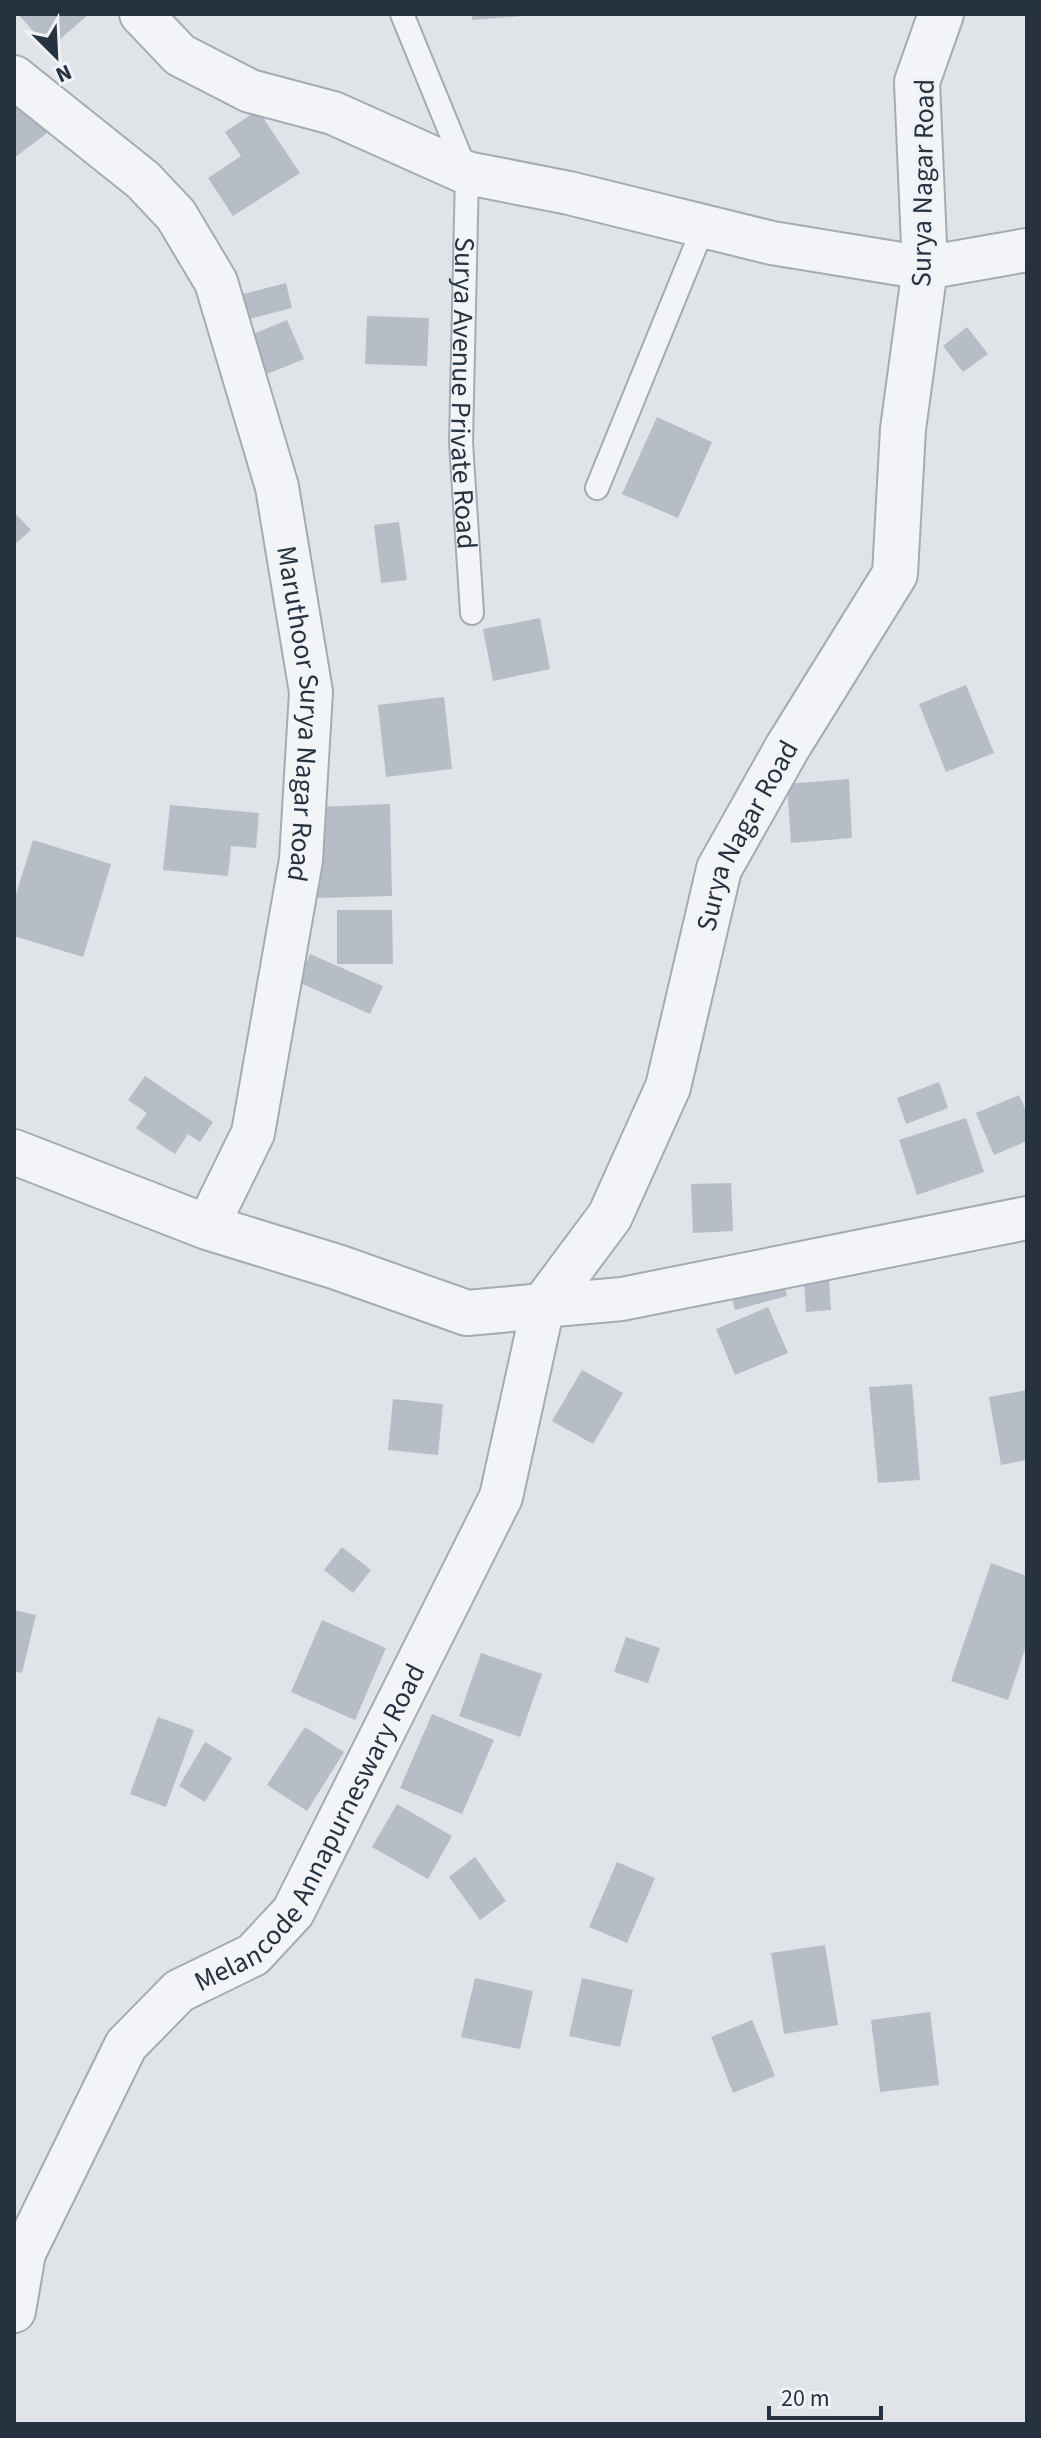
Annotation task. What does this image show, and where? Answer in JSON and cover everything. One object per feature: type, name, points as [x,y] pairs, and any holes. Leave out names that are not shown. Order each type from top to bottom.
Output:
[{"type":"street","points":[[141,14],[180,55],[250,91],[333,113],[467,173],[569,193],[703,228],[925,268],[1027,250]]},
{"type":"street","name":"Surya Nagar Road","points":[[543,1306],[610,1216],[668,1087],[719,869],[787,748],[895,574],[903,429],[925,268],[917,82],[941,14]]},
{"type":"street","name":"Maruthoor Surya Nagar Road","points":[[14,77],[143,180],[176,215],[216,282],[277,487],[311,692],[301,860],[253,1133],[207,1227]]},
{"type":"street","points":[[14,1152],[207,1227],[337,1267],[467,1313],[622,1299],[1027,1218]]},
{"type":"street","name":"Melancode Annapurneswary Road","points":[[14,2311],[24,2253],[126,2045],[179,1991],[253,1955],[293,1912],[501,1497],[543,1306]]},
{"type":"lane","name":"Surya Avenue Private Road","points":[[402,14],[467,173],[461,442],[472,613]]},
{"type":"lane","points":[[597,488],[703,228]]},
{"type":"building","points":[[18,14],[89,14],[49,49]]},
{"type":"building","points":[[472,14],[524,14],[524,16],[472,20]]},
{"type":"building","points":[[14,101],[51,130],[14,158]]},
{"type":"building","points":[[258,110],[300,173],[233,216],[208,178],[241,156],[225,132]]},
{"type":"building","points":[[286,283],[292,308],[241,321],[235,296]]},
{"type":"building","points":[[367,316],[429,318],[427,366],[365,364]]},
{"type":"building","points":[[287,320],[304,359],[260,377],[244,338]]},
{"type":"building","points":[[967,327],[988,354],[963,372],[943,346]]},
{"type":"building","points":[[657,417],[712,442],[678,518],[622,494]]},
{"type":"building","points":[[14,512],[31,530],[14,545]]},
{"type":"building","points":[[399,522],[407,580],[381,583],[374,525]]},
{"type":"building","points":[[540,618],[550,669],[493,681],[483,629]]},
{"type":"building","points":[[966,685],[994,753],[946,772],[919,704]]},
{"type":"building","points":[[444,697],[452,769],[386,777],[378,705]]},
{"type":"building","points":[[849,779],[852,838],[791,843],[787,784]]},
{"type":"building","points":[[390,804],[392,896],[318,898],[316,807]]},
{"type":"building","points":[[170,805],[259,813],[256,848],[231,846],[228,876],[163,870]]},
{"type":"building","points":[[33,840],[111,864],[83,957],[14,936],[14,900]]},
{"type":"building","points":[[337,910],[392,910],[393,964],[337,964]]},
{"type":"building","points":[[310,954],[383,986],[370,1014],[298,982]]},
{"type":"building","points":[[145,1076],[213,1122],[200,1142],[188,1134],[175,1154],[136,1128],[147,1113],[128,1100]]},
{"type":"building","points":[[939,1082],[948,1108],[906,1124],[897,1098]]},
{"type":"building","points":[[1019,1095],[1027,1113],[1027,1141],[994,1155],[976,1113]]},
{"type":"building","points":[[966,1118],[984,1172],[917,1195],[899,1140]]},
{"type":"building","points":[[731,1183],[733,1231],[693,1233],[691,1184]]},
{"type":"building","points":[[781,1273],[787,1296],[735,1310],[729,1286]]},
{"type":"building","points":[[829,1280],[831,1310],[806,1312],[804,1282]]},
{"type":"building","points":[[768,1307],[788,1353],[735,1375],[716,1329]]},
{"type":"building","points":[[582,1370],[623,1393],[593,1444],[552,1421]]},
{"type":"building","points":[[912,1384],[920,1480],[878,1483],[869,1387]]},
{"type":"building","points":[[1027,1390],[1027,1460],[1001,1465],[989,1397]]},
{"type":"building","points":[[393,1399],[443,1404],[438,1455],[388,1450]]},
{"type":"building","points":[[342,1547],[371,1570],[353,1593],[324,1570]]},
{"type":"building","points":[[991,1563],[1027,1576],[1027,1643],[1008,1700],[951,1681]]},
{"type":"building","points":[[14,1610],[36,1615],[22,1673],[14,1671]]},
{"type":"building","points":[[322,1620],[386,1648],[355,1720],[291,1692]]},
{"type":"building","points":[[626,1637],[660,1648],[648,1683],[614,1672]]},
{"type":"building","points":[[481,1653],[542,1674],[520,1737],[459,1716]]},
{"type":"building","points":[[432,1714],[494,1740],[462,1814],[400,1788]]},
{"type":"building","points":[[158,1717],[194,1730],[166,1807],[130,1794]]},
{"type":"building","points":[[305,1727],[344,1752],[307,1811],[267,1785]]},
{"type":"building","points":[[205,1742],[232,1758],[205,1802],[179,1786]]},
{"type":"building","points":[[397,1804],[452,1836],[428,1879],[372,1847]]},
{"type":"building","points":[[475,1857],[506,1901],[480,1920],[449,1877]]},
{"type":"building","points":[[617,1862],[655,1878],[627,1943],[589,1927]]},
{"type":"building","points":[[825,1945],[838,2025],[784,2034],[771,1953]]},
{"type":"building","points":[[475,1978],[533,1991],[520,2049],[461,2037]]},
{"type":"building","points":[[582,1978],[633,1990],[620,2047],[569,2036]]},
{"type":"building","points":[[930,2012],[939,2085],[880,2092],[871,2020]]},
{"type":"building","points":[[752,2020],[775,2076],[733,2093],[711,2037]]}]
